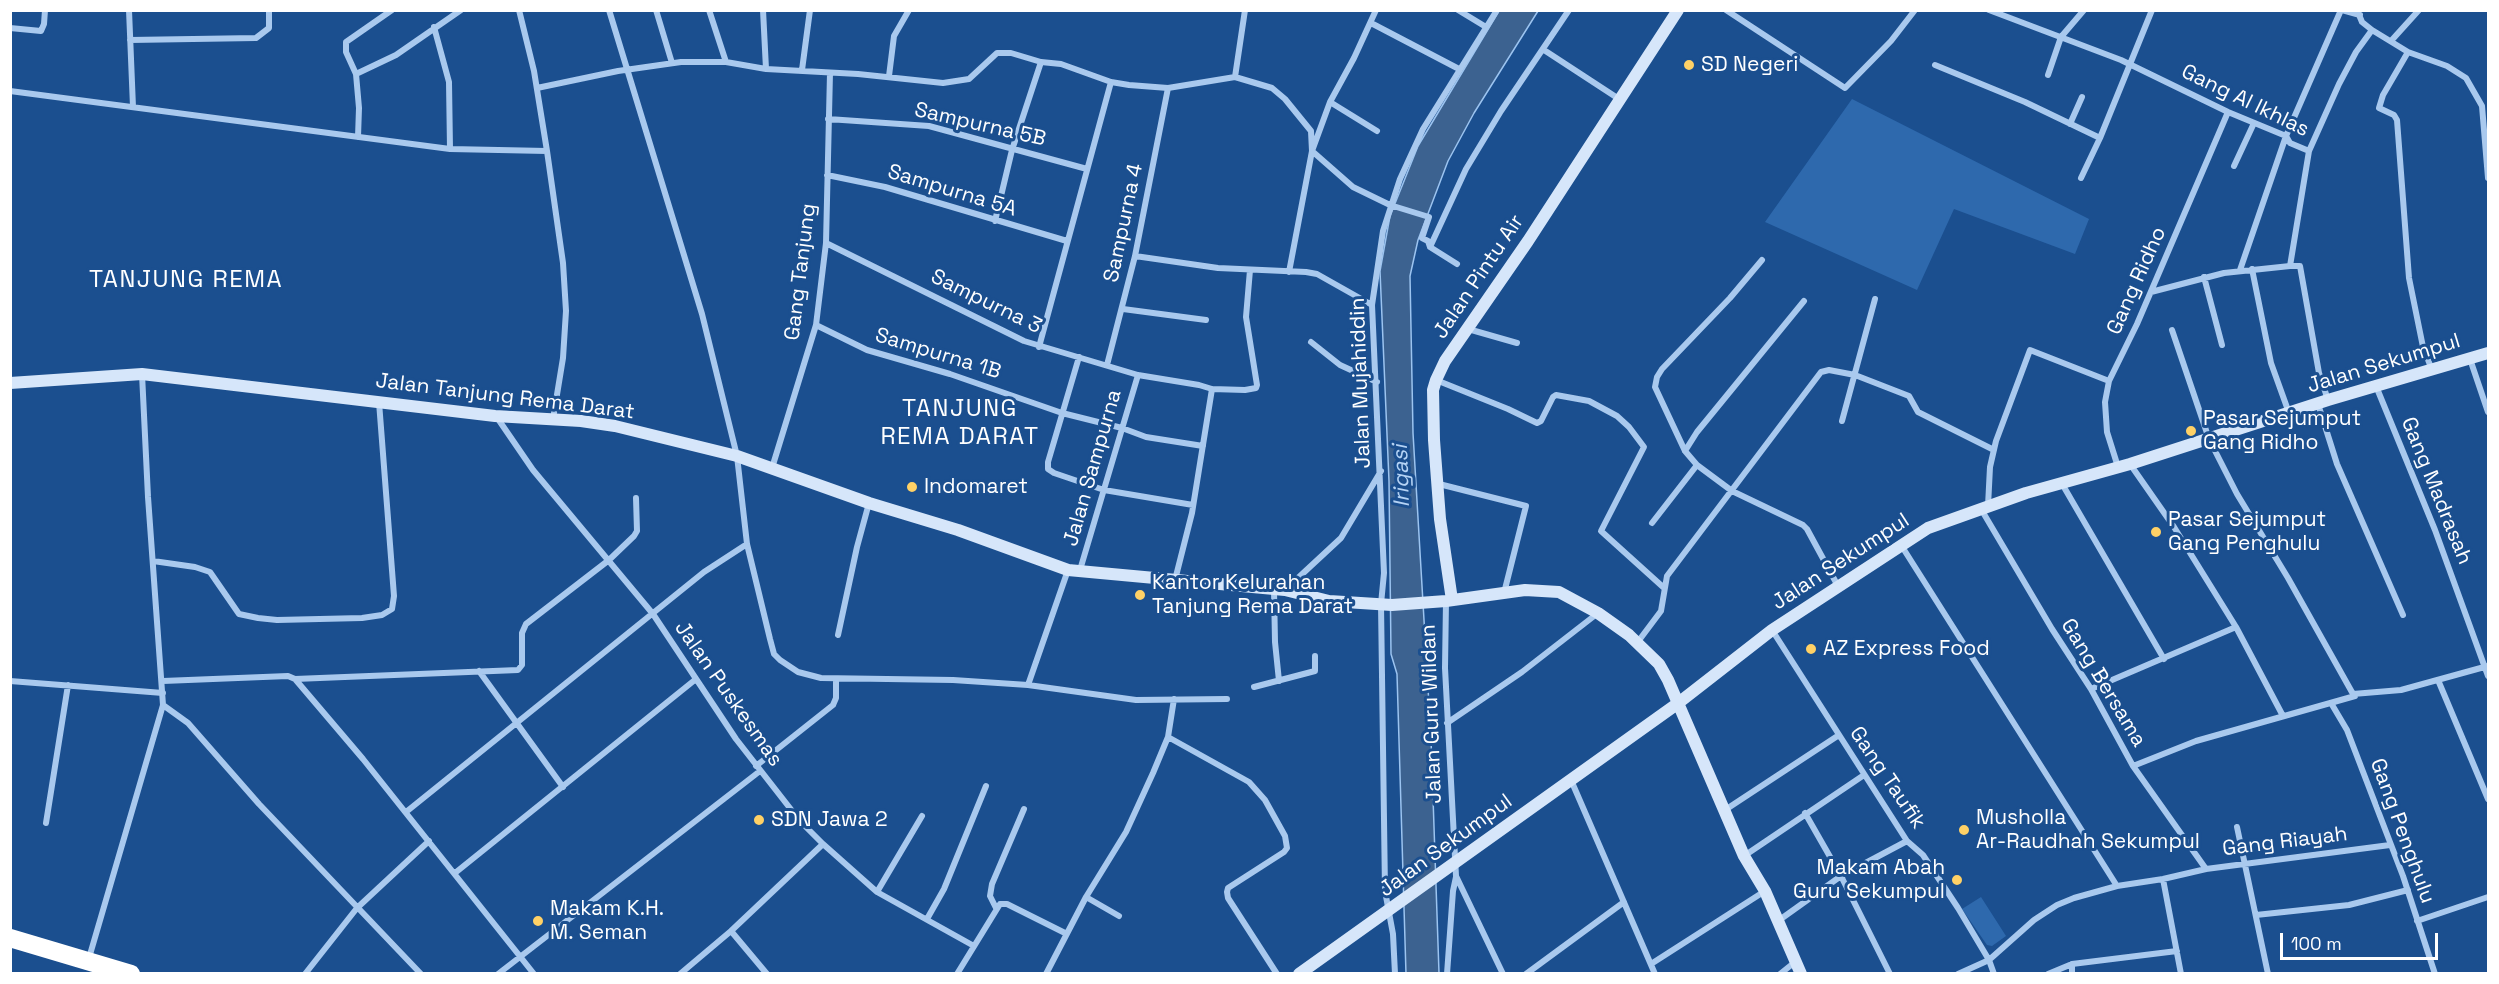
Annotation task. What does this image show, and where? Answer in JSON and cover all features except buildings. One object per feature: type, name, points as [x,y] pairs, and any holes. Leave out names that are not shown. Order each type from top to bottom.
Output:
[{"type":"highway","points":[[10,938],[89,968]]},
{"type":"highway","points":[[10,949],[89,968],[131,974]]},
{"type":"street","points":[[10,28],[41,31],[45,10]]},
{"type":"street","points":[[129,10],[133,107]]},
{"type":"street","points":[[130,40],[256,38],[269,28],[269,10]]},
{"type":"street","points":[[358,137],[359,108],[356,74],[346,52],[346,42],[392,10]]},
{"type":"street","points":[[356,74],[396,56],[461,10]]},
{"type":"street","points":[[519,10],[537,88],[563,263],[566,311],[563,358],[553,419]]},
{"type":"street","points":[[609,10],[702,314],[737,456],[747,544],[774,654],[788,667],[821,678],[953,680],[1028,686],[1136,700],[1227,699]]},
{"type":"street","points":[[656,10],[672,63]]},
{"type":"street","points":[[709,10],[726,62]]},
{"type":"street","points":[[763,10],[766,69]]},
{"type":"street","points":[[802,70],[810,10]]},
{"type":"street","points":[[889,76],[894,36],[909,10]]},
{"type":"street","points":[[1235,77],[1245,10]]},
{"type":"street","points":[[1289,272],[1312,151],[1330,102],[1376,10]]},
{"type":"street","points":[[1458,10],[1486,27]]},
{"type":"street","name":"Jalan Mujahiddin","points":[[1395,974],[1393,934],[1385,891],[1387,604],[1372,305],[1378,256],[1390,205],[1423,129],[1497,10]]},
{"type":"street","points":[[1431,247],[1466,169],[1501,111],[1569,10]]},
{"type":"street","name":"Jalan Pintu Air","points":[[1446,601],[1434,440],[1433,390],[1436,380],[1445,361],[1528,241],[1678,10]]},
{"type":"street","points":[[1726,10],[1845,88],[1891,41],[1915,10]]},
{"type":"street","name":"Gang Al Ikhlas","points":[[1989,10],[2121,60],[2228,112],[2286,136],[2290,143],[2309,151],[2290,266]]},
{"type":"street","points":[[2048,75],[2061,38],[2084,10]]},
{"type":"street","points":[[2081,178],[2100,138],[2152,10]]},
{"type":"street","points":[[2240,270],[2286,136],[2341,10],[2359,13],[2362,22],[2372,30],[2408,52],[2448,66],[2466,78],[2482,106],[2488,178]]},
{"type":"street","points":[[2391,41],[2419,10]]},
{"type":"street","points":[[1371,23],[1459,69]]},
{"type":"street","points":[[434,27],[449,82],[450,149]]},
{"type":"street","points":[[2309,151],[2339,84],[2356,52],[2372,30]]},
{"type":"street","points":[[1544,50],[1619,99]]},
{"type":"street","points":[[537,88],[672,63],[726,62],[766,69],[889,76],[942,83],[969,79],[990,57],[1004,52],[1041,62],[1061,64],[1111,82],[1129,85],[1168,88],[1235,77],[1272,88],[1285,99],[1311,131],[1312,151],[1353,187],[1390,205],[1399,206],[1429,218],[1422,238],[1428,241],[1431,247],[1457,264]]},
{"type":"street","points":[[2408,52],[2383,95],[2379,108],[2394,115],[2397,120],[2409,278],[2423,347],[2432,370]]},
{"type":"street","points":[[995,221],[1012,150],[1041,62]]},
{"type":"street","points":[[1935,65],[2025,102],[2100,138]]},
{"type":"street","name":"Gang Tanjung","points":[[771,469],[790,416],[816,325],[826,243],[830,73]]},
{"type":"street","points":[[1039,347],[1111,82]]},
{"type":"street","name":"Sampurna 4","points":[[1107,365],[1135,256],[1168,88]]},
{"type":"street","points":[[10,91],[450,149],[547,151]]},
{"type":"street","points":[[2070,124],[2082,97]]},
{"type":"street","points":[[1330,102],[1377,131]]},
{"type":"street","name":"Gang Ridho","points":[[2124,466],[2107,432],[2105,402],[2109,381],[2151,292],[2228,112]]},
{"type":"street","name":"Sampurna 5B","points":[[828,119],[929,126],[1087,169]]},
{"type":"street","points":[[2235,166],[2254,123]]},
{"type":"street","name":"Sampurna 5A","points":[[827,175],[885,187],[1067,241]]},
{"type":"street","name":"Sampurna 3","points":[[826,243],[1039,347],[1138,375],[1212,389],[1245,390],[1256,388],[1257,385],[1246,317],[1250,270]]},
{"type":"street","points":[[1135,256],[1218,268],[1317,274],[1372,305]]},
{"type":"street","points":[[1762,260],[1657,377],[1655,387],[1685,451],[1697,465],[1732,491],[1803,525],[1839,588]]},
{"type":"street","points":[[2151,292],[2204,277],[2240,270],[2300,266],[2323,402],[2337,464],[2403,615]]},
{"type":"street","points":[[2252,268],[2271,363],[2289,413]]},
{"type":"street","points":[[2204,277],[2222,345]]},
{"type":"street","points":[[1842,421],[1875,299]]},
{"type":"street","points":[[1685,451],[1697,432],[1804,302]]},
{"type":"street","points":[[1123,309],[1206,320]]},
{"type":"street","name":"Sampurna 1B","points":[[816,325],[867,350],[950,374],[1062,413],[1122,428],[1146,437],[1203,446]]},
{"type":"street","points":[[1468,329],[1517,343]]},
{"type":"street","points":[[2133,766],[2196,741],[2355,696],[2237,494],[2209,439],[2172,330]]},
{"type":"street","points":[[1311,342],[1340,365],[1377,382]]},
{"type":"street","points":[[1984,507],[1994,450],[2030,350],[2109,381]]},
{"type":"street","name":"Jalan Sekumpul","points":[[1299,974],[1677,704],[1772,630],[1928,528],[2060,482],[2124,466],[2323,402],[2488,353]]},
{"type":"street","points":[[1079,357],[1048,469],[1104,489],[1193,505]]},
{"type":"street","points":[[2469,358],[2488,412]]},
{"type":"street","points":[[1637,643],[1660,610],[1667,576],[1821,372],[1829,370],[1855,375],[1909,396],[1918,412],[1994,450]]},
{"type":"street","points":[[89,968],[126,827],[163,705],[142,374]]},
{"type":"street","name":"Jalan Tanjung Rema Darat","points":[[10,382],[142,374],[495,416],[553,419],[615,426],[737,456],[869,504],[958,530],[1074,570],[1279,590],[1329,601],[1387,604],[1446,601],[1543,590],[1559,592],[1598,613],[1637,643],[1659,664],[1744,856],[1765,891],[1798,968]]},
{"type":"street","name":"Jalan Sampurna","points":[[1028,686],[1104,489],[1138,375]]},
{"type":"street","points":[[1436,380],[1537,423],[1556,395],[1596,404],[1617,416],[1629,427],[1644,447],[1601,531],[1663,587]]},
{"type":"street","name":"Gang Madrasah","points":[[2376,386],[2436,530],[2488,676]]},
{"type":"street","points":[[1174,581],[1193,505],[1212,389]]},
{"type":"street","points":[[153,561],[195,567],[210,572],[239,614],[277,620],[362,618],[382,615],[392,609],[394,596],[379,402]]},
{"type":"street","name":"Jalan Puskesmas","points":[[495,416],[533,470],[653,614],[758,769],[823,844],[877,892],[974,946]]},
{"type":"street","points":[[1652,524],[1697,465]]},
{"type":"street","points":[[2124,466],[2174,527],[2236,627],[2283,717]]},
{"type":"street","points":[[1279,681],[1275,642],[1279,590],[1341,538],[1381,470]]},
{"type":"street","points":[[2060,482],[2164,659]]},
{"type":"street","points":[[1439,484],[1526,506],[1504,593]]},
{"type":"street","points":[[163,681],[288,676],[295,679],[518,670],[522,665],[522,633],[526,624],[609,560],[638,531],[636,498]]},
{"type":"street","points":[[838,635],[856,547],[869,504]]},
{"type":"street","name":"Gang Bersama","points":[[1984,507],[2052,629],[2091,689],[2133,766],[2206,869]]},
{"type":"street","points":[[406,812],[704,573],[747,544]]},
{"type":"street","points":[[1900,545],[2117,886]]},
{"type":"street","name":"Jalan Guru Wildan","points":[[1446,601],[1444,668],[1456,876]]},
{"type":"street","points":[[1447,723],[1522,672],[1598,613]]},
{"type":"street","points":[[2091,689],[2236,627]]},
{"type":"street","name":"Gang Taufik","points":[[1772,630],[1907,841],[1923,855],[1958,908],[1989,960],[1994,974]]},
{"type":"street","points":[[1254,687],[1315,671],[1315,656]]},
{"type":"street","points":[[2353,694],[2401,690],[2486,666]]},
{"type":"street","points":[[478,671],[563,787]]},
{"type":"street","points":[[295,679],[406,812],[534,974]]},
{"type":"street","points":[[455,873],[696,679]]},
{"type":"street","points":[[498,974],[758,769],[833,705],[836,698],[836,679]]},
{"type":"street","points":[[2438,680],[2488,799]]},
{"type":"street","points":[[10,681],[163,693]]},
{"type":"street","points":[[46,823],[68,685]]},
{"type":"street","points":[[1046,974],[1086,897],[1126,832],[1168,737],[1174,699]]},
{"type":"street","name":"Gang Penghulu","points":[[2331,703],[2347,730],[2408,890],[2435,974]]},
{"type":"street","points":[[163,705],[188,723],[259,804],[421,974]]},
{"type":"street","points":[[1725,811],[1839,735]]},
{"type":"street","points":[[1168,737],[1249,782],[1265,800],[1285,836],[1287,848],[1284,852],[1228,888],[1227,892],[1228,898],[1277,974]]},
{"type":"street","points":[[1744,856],[1864,775]]},
{"type":"street","points":[[1571,780],[1655,974]]},
{"type":"street","points":[[927,919],[944,889],[986,786]]},
{"type":"street","points":[[996,908],[990,896],[992,884],[1024,809]]},
{"type":"street","points":[[1805,813],[1841,876],[1890,974]]},
{"type":"street","points":[[877,892],[922,816]]},
{"type":"street","points":[[2237,827],[2268,974]]},
{"type":"street","points":[[305,974],[357,908],[429,841]]},
{"type":"street","points":[[1778,921],[1841,876],[1907,841]]},
{"type":"street","points":[[680,974],[731,931],[823,844]]},
{"type":"street","name":"Gang Riayah","points":[[1958,974],[1989,960],[2034,920],[2057,905],[2117,886],[2245,863],[2390,845]]},
{"type":"street","points":[[1447,974],[1456,876]]},
{"type":"street","points":[[1456,876],[1503,974]]},
{"type":"street","points":[[2163,879],[2181,974]]},
{"type":"street","points":[[2256,915],[2349,905],[2408,890]]},
{"type":"street","points":[[1651,964],[1765,891]]},
{"type":"street","points":[[1086,897],[1119,916]]},
{"type":"street","points":[[2417,921],[2488,897]]},
{"type":"street","points":[[1526,974],[1624,902]]},
{"type":"street","points":[[957,974],[1000,904],[1006,904],[1067,933]]},
{"type":"street","points":[[731,931],[768,974]]},
{"type":"street","points":[[2048,974],[2072,964],[2177,951]]},
{"type":"street","points":[[2072,964],[2072,974]]},
{"type":"street","points":[[1779,974],[1798,968]]},
{"type":"shaded area","points":[[1852,99],[2089,219],[2075,254],[1954,209],[1917,290],[1765,222]]},
{"type":"shaded area","points":[[1981,897],[2006,936],[1992,946],[1987,945],[1962,909]]},
{"type":"water","name":"Irigasi","points":[[1499,11],[1538,11],[1474,113],[1448,161],[1418,240],[1410,276],[1413,433],[1431,739],[1439,973],[1406,974],[1397,674],[1391,654],[1389,481],[1380,271],[1390,216],[1418,146]]},
{"type":"place","name":"SD Negeri","points":[[1689,65]]},
{"type":"place","name":"Pasar Sejumput Gang Ridho","points":[[2191,431]]},
{"type":"place","name":"Indomaret","points":[[912,487]]},
{"type":"place","name":"Pasar Sejumput Gang Penghulu","points":[[2156,532]]},
{"type":"place","name":"Kantor Kelurahan Tanjung Rema Darat","points":[[1140,595]]},
{"type":"place","name":"AZ Express Food","points":[[1811,649]]},
{"type":"place","name":"SDN Jawa 2","points":[[759,820]]},
{"type":"place","name":"Musholla Ar-Raudhah Sekumpul","points":[[1964,830]]},
{"type":"place","name":"Makam Abah Guru Sekumpul","points":[[1957,880]]},
{"type":"place","name":"Makam K.H. M. Seman","points":[[538,921]]},
{"type":"district","name":"TANJUNG REMA","points":[[186,280]]},
{"type":"district","name":"TANJUNG REMA DARAT","points":[[960,423]]}]
